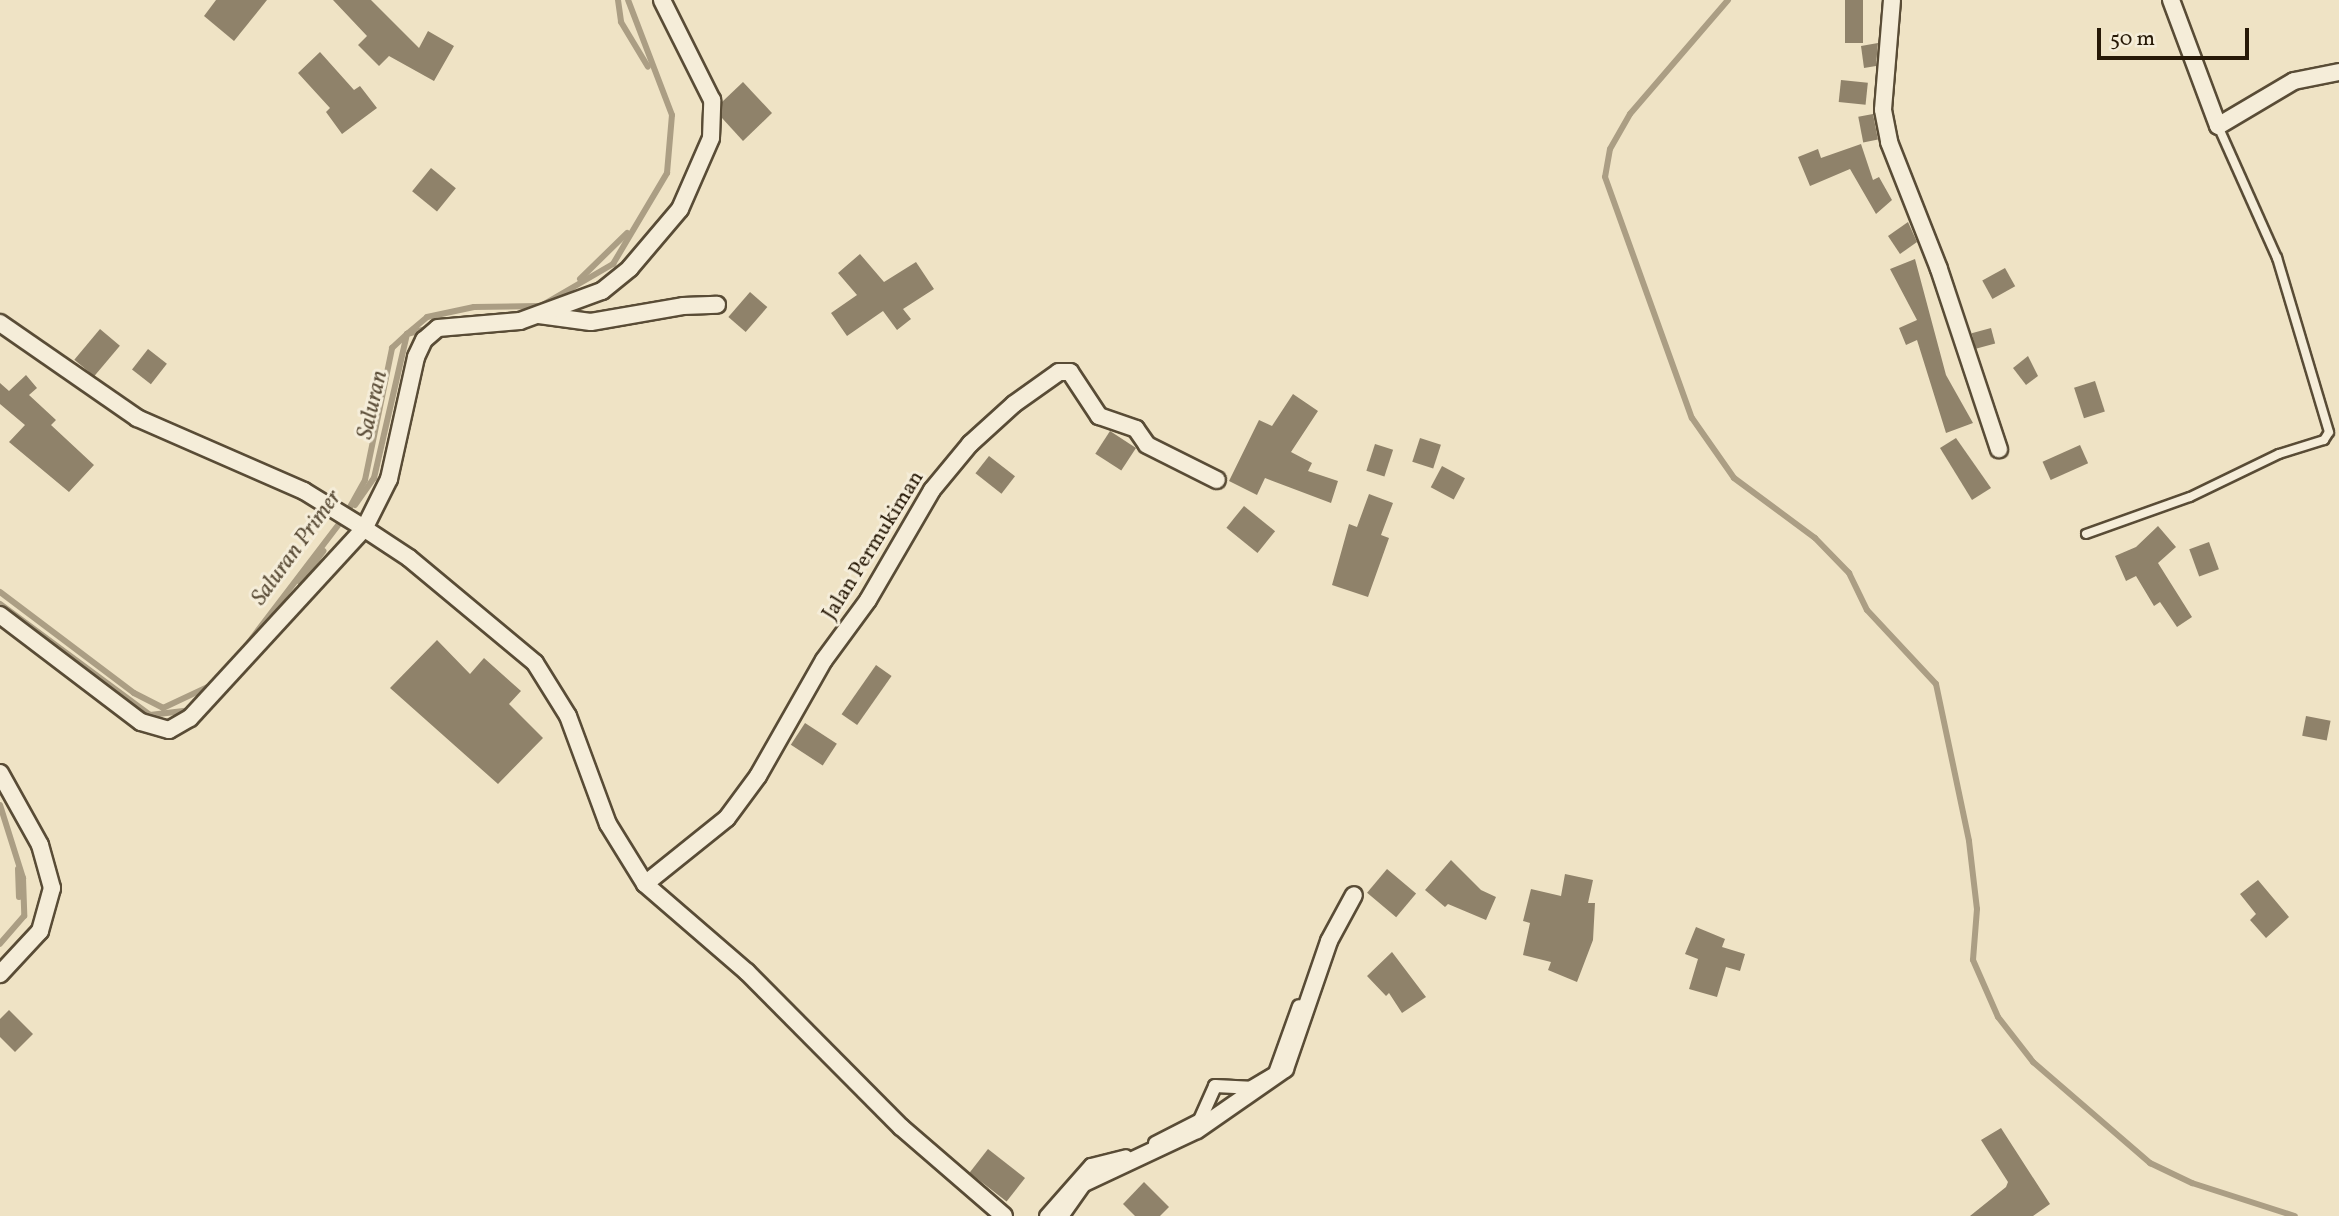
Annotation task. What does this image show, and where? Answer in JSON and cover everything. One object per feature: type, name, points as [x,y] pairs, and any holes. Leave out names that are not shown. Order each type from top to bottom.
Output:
[{"type":"street","points":[[540,316],[602,291],[630,268],[680,209],[702,164],[711,138],[712,100],[662,0]]},
{"type":"street","points":[[1892,0],[1883,110],[1889,142],[1939,270],[1999,449]]},
{"type":"street","points":[[2171,0],[2218,126],[2294,81],[2339,72]]},
{"type":"street","points":[[0,615],[141,722],[169,730],[190,718],[362,527],[389,480],[416,357],[424,340],[438,328],[540,316],[590,322],[682,306],[718,305]]},
{"type":"street","points":[[0,323],[137,418],[304,491],[362,527],[409,558],[535,663],[568,716],[608,824],[645,884],[747,972],[901,1127],[1004,1216]]},
{"type":"street","name":"Jalan Permukiman","points":[[645,884],[727,818],[758,776],[824,660],[868,600],[932,490],[970,444],[1014,404],[1059,372],[1070,372],[1099,416],[1136,429],[1147,445],[1217,480]]},
{"type":"street","points":[[0,773],[40,845],[52,888],[40,931],[0,974]]},
{"type":"street","points":[[1046,1216],[1091,1165],[1115,1161],[1200,1120],[1216,1086],[1250,1088],[1275,1073],[1351,892]]},
{"type":"street","points":[[1060,1216],[1082,1184],[1197,1130],[1284,1069],[1329,941],[1351,892]]},
{"type":"lane","points":[[2086,534],[2190,497],[2279,454],[2324,440],[2329,432],[2277,258],[2218,126]]},
{"type":"building","points":[[216,0],[267,0],[234,41],[204,16]]},
{"type":"building","points":[[333,0],[371,0],[419,48],[428,31],[454,46],[434,81],[389,56],[379,66],[358,45],[367,36]]},
{"type":"building","points":[[1845,0],[1863,0],[1863,43],[1845,43]]},
{"type":"building","points":[[1878,43],[1876,66],[1864,68],[1861,46]]},
{"type":"building","points":[[320,52],[354,90],[360,86],[377,108],[342,134],[326,112],[330,108],[298,73]]},
{"type":"building","points":[[1841,80],[1868,83],[1866,105],[1839,102]]},
{"type":"building","points":[[743,82],[772,113],[743,141],[722,118],[722,102]]},
{"type":"building","points":[[1873,114],[1878,140],[1863,142],[1858,117]]},
{"type":"building","points":[[1861,144],[1873,180],[1879,177],[1892,200],[1876,214],[1850,169],[1810,186],[1798,157],[1818,149],[1821,158]]},
{"type":"building","points":[[431,168],[456,188],[437,211],[412,191]]},
{"type":"building","points":[[1908,222],[1917,242],[1900,254],[1888,236]]},
{"type":"building","points":[[860,254],[884,282],[916,262],[934,289],[903,309],[911,319],[897,330],[883,311],[847,336],[831,313],[857,295],[838,273]]},
{"type":"building","points":[[1915,259],[1946,375],[1973,423],[1946,433],[1917,340],[1906,345],[1899,328],[1917,320],[1890,269]]},
{"type":"building","points":[[2005,268],[2015,286],[1992,299],[1982,281]]},
{"type":"building","points":[[750,292],[767,307],[746,332],[728,317]]},
{"type":"building","points":[[1991,328],[1995,343],[1976,349],[1972,333]]},
{"type":"building","points":[[100,329],[120,346],[94,376],[74,360]]},
{"type":"building","points":[[148,349],[167,364],[151,384],[132,369]]},
{"type":"building","points":[[2028,356],[2038,376],[2026,385],[2013,368]]},
{"type":"building","points":[[26,375],[37,388],[29,395],[56,420],[51,425],[94,465],[69,492],[9,442],[25,425],[0,404],[0,383],[9,391]]},
{"type":"building","points":[[2095,381],[2105,411],[2084,418],[2074,388]]},
{"type":"building","points":[[1293,394],[1318,411],[1291,452],[1312,463],[1308,471],[1338,481],[1331,503],[1265,478],[1257,495],[1229,481],[1259,420],[1272,426]]},
{"type":"building","points":[[1110,431],[1136,448],[1121,471],[1095,454]]},
{"type":"building","points":[[1420,438],[1441,445],[1433,469],[1412,462]]},
{"type":"building","points":[[1956,438],[1991,488],[1972,500],[1940,448]]},
{"type":"building","points":[[1375,444],[1393,450],[1384,477],[1366,471]]},
{"type":"building","points":[[2080,445],[2088,463],[2051,480],[2043,462]]},
{"type":"building","points":[[989,456],[1015,476],[1001,494],[975,473]]},
{"type":"building","points":[[1442,466],[1465,478],[1454,499],[1431,487]]},
{"type":"building","points":[[1369,494],[1393,503],[1381,535],[1389,538],[1368,597],[1332,585],[1349,524],[1357,527]]},
{"type":"building","points":[[1244,506],[1275,531],[1257,553],[1226,528]]},
{"type":"building","points":[[2158,526],[2176,547],[2158,563],[2192,617],[2177,627],[2160,602],[2154,606],[2136,576],[2126,581],[2115,556],[2136,547]]},
{"type":"building","points":[[2209,542],[2219,569],[2199,576],[2189,549]]},
{"type":"building","points":[[437,640],[470,674],[484,658],[521,691],[509,704],[543,738],[498,784],[390,688]]},
{"type":"building","points":[[876,665],[892,676],[857,725],[842,714]]},
{"type":"building","points":[[2306,716],[2331,721],[2327,740],[2302,736]]},
{"type":"building","points":[[805,723],[837,744],[823,766],[791,745]]},
{"type":"building","points":[[1451,860],[1481,890],[1496,897],[1486,920],[1448,904],[1445,907],[1425,890]]},
{"type":"building","points":[[1387,869],[1416,893],[1396,917],[1367,893]]},
{"type":"building","points":[[1565,874],[1593,880],[1588,903],[1595,903],[1593,940],[1577,982],[1548,970],[1551,962],[1523,955],[1530,923],[1523,921],[1531,889],[1561,896]]},
{"type":"building","points":[[2258,880],[2289,917],[2266,938],[2250,920],[2256,914],[2240,894]]},
{"type":"building","points":[[1696,927],[1725,939],[1722,947],[1745,954],[1740,971],[1726,967],[1717,997],[1689,989],[1698,959],[1685,954]]},
{"type":"building","points":[[1392,952],[1426,997],[1402,1013],[1389,993],[1386,996],[1367,976]]},
{"type":"building","points":[[9,1010],[33,1034],[15,1052],[0,1037],[0,1019]]},
{"type":"building","points":[[2001,1128],[2050,1204],[2033,1216],[1970,1216],[2006,1187],[2008,1182],[1981,1140]]},
{"type":"building","points":[[988,1149],[1025,1178],[1007,1202],[970,1173]]},
{"type":"building","points":[[1144,1182],[1169,1207],[1160,1216],[1135,1216],[1123,1204]]},
{"type":"waterway","name":"Saluran","points":[[618,0],[621,22],[648,67]]},
{"type":"waterway","name":"Saluran","points":[[539,307],[613,264],[667,173],[672,115],[628,0]]},
{"type":"waterway","points":[[1728,0],[1630,114],[1610,149],[1605,177],[1692,418],[1734,478],[1815,538],[1849,573],[1867,610],[1936,684],[1969,841],[1977,909],[1973,960],[1998,1017],[2033,1062],[2150,1163],[2192,1183],[2295,1216]]},
{"type":"waterway","name":"Saluran","points":[[580,279],[627,233]]},
{"type":"waterway","name":"Saluran","points":[[355,505],[374,478],[407,334],[427,317],[474,307],[540,306]]},
{"type":"waterway","name":"Saluran Primer","points":[[243,650],[345,516],[365,480],[392,348],[407,334],[430,328]]},
{"type":"waterway","name":"Saluran","points":[[300,582],[323,551]]},
{"type":"waterway","name":"Saluran","points":[[0,592],[134,693],[163,708],[214,684]]},
{"type":"waterway","name":"Saluran Primer","points":[[0,604],[150,715],[192,710]]},
{"type":"waterway","name":"Saluran Primer","points":[[0,805],[23,878],[24,916],[0,944]]},
{"type":"waterway","name":"Saluran","points":[[18,869],[19,897]]}]
